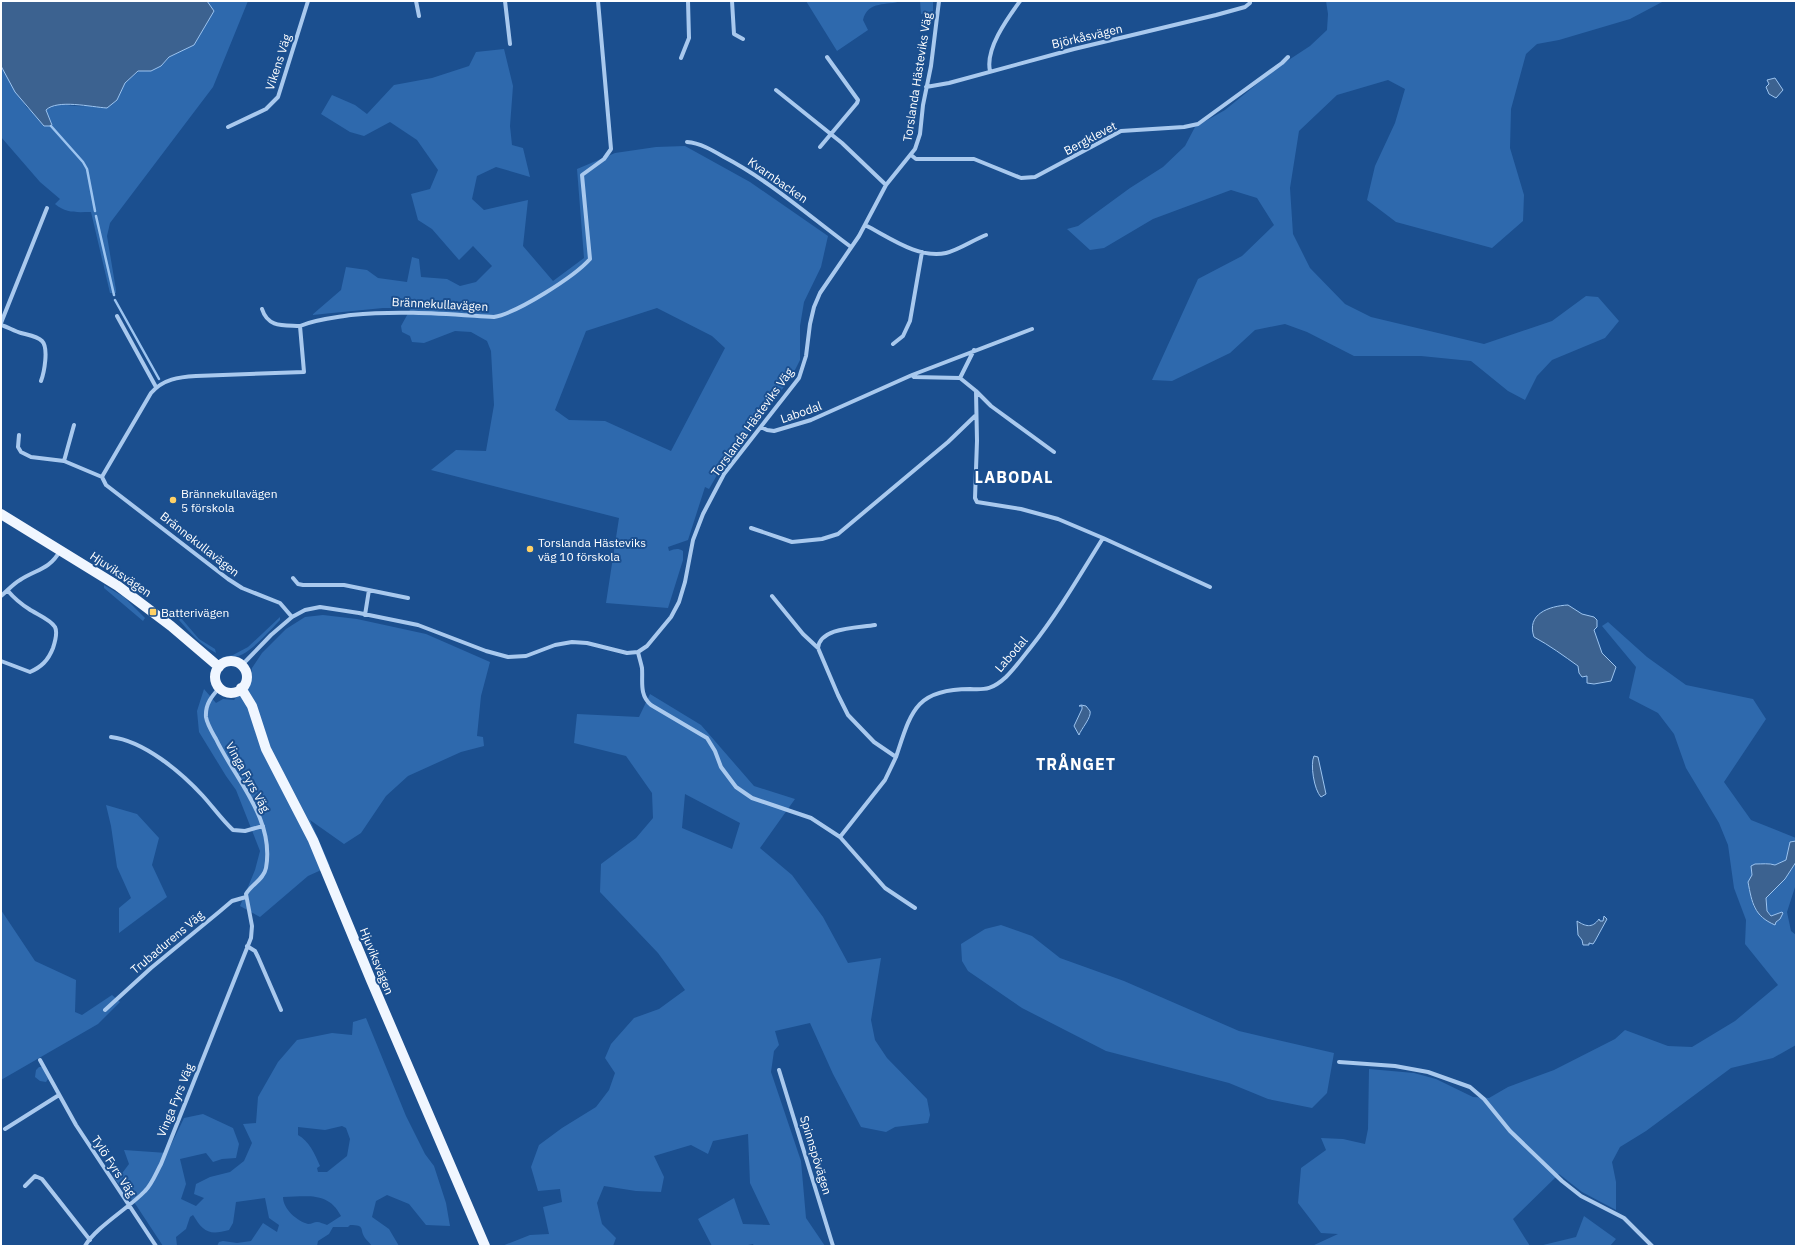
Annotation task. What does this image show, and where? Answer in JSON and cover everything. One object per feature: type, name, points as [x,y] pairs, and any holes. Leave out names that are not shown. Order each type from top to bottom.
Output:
[{"type":"main road","name":"Hjuviksvägen","points":[[1,514],[61,550],[136,599],[191,642],[219,667]]},
{"type":"main road","points":[[230,661],[242,665],[246,677],[245,683],[241,688],[232,692],[226,692],[220,687],[215,677],[219,667],[230,661]]},
{"type":"main road","name":"Hjuviksvägen","points":[[241,688],[252,706],[266,749],[313,840],[371,980],[485,1246]]},
{"type":"street","name":"Vikens Väg","points":[[228,127],[266,109],[278,96],[308,1]]},
{"type":"street","points":[[416,1],[419,16]]},
{"type":"street","points":[[505,1],[510,44]]},
{"type":"street","name":"Brännekullavägen","points":[[300,326],[316,320],[384,312],[427,312],[494,317],[505,315],[536,299],[583,267],[590,259],[582,175],[606,156],[611,149],[598,1]]},
{"type":"street","points":[[681,58],[689,38],[688,1]]},
{"type":"street","points":[[732,1],[734,34],[743,39]]},
{"type":"street","name":"Torslanda Hästeviks Väg","points":[[638,652],[647,646],[676,609],[683,593],[693,540],[703,514],[724,474],[799,378],[806,356],[810,324],[814,307],[827,282],[865,225],[886,185],[915,149],[920,134],[926,87],[935,40],[939,1]]},
{"type":"street","points":[[990,71],[989,63],[992,49],[1001,29],[1020,1]]},
{"type":"street","name":"Björkåsvägen","points":[[926,87],[949,83],[1074,48],[1216,15],[1245,7],[1250,4],[1250,1]]},
{"type":"street","points":[[820,147],[858,100],[827,57]]},
{"type":"street","name":"Bergklevet","points":[[910,155],[916,159],[974,159],[1021,178],[1026,179],[1035,177],[1121,131],[1198,124],[1242,94],[1288,57]]},
{"type":"street","points":[[776,90],[831,134],[886,185]]},
{"type":"street","name":"Kvarnbacken","points":[[687,142],[708,148],[740,165],[784,195],[851,247]]},
{"type":"street","points":[[41,381],[44,371],[45,346],[42,341],[34,336],[20,333],[1,324],[47,208]]},
{"type":"street","points":[[865,225],[912,250],[938,254],[946,253],[986,235]]},
{"type":"street","points":[[893,344],[903,336],[910,321],[922,252]]},
{"type":"street","points":[[102,478],[151,393],[156,387],[170,380],[185,377],[304,372],[300,326],[271,323],[264,317],[262,310]]},
{"type":"street","points":[[117,316],[156,387]]},
{"type":"street","name":"Labodal","points":[[761,426],[767,430],[774,430],[804,423],[912,375],[1032,329]]},
{"type":"street","points":[[960,378],[974,350]]},
{"type":"street","points":[[912,375],[914,377],[960,378],[991,406],[1054,452]]},
{"type":"street","points":[[976,391],[975,416],[977,440],[975,498],[977,502],[1021,509],[1058,519],[1210,587]]},
{"type":"street","points":[[751,528],[792,542],[822,539],[838,534],[948,442],[975,416]]},
{"type":"street","points":[[64,461],[74,425]]},
{"type":"street","name":"Brännekullavägen","points":[[19,435],[18,447],[21,452],[31,457],[64,461],[102,478],[106,485],[228,579],[242,588],[280,603],[292,617]]},
{"type":"street","name":"Labodal","points":[[840,837],[885,780],[896,757],[909,720],[917,706],[925,700],[946,690],[992,688],[1006,677],[1050,622],[1103,538]]},
{"type":"street","points":[[1,596],[23,578],[47,568],[61,550]]},
{"type":"street","points":[[293,578],[298,584],[303,586],[336,584],[408,598]]},
{"type":"street","points":[[365,615],[369,590]]},
{"type":"street","points":[[1,661],[30,672],[39,668],[46,662],[51,653],[56,633],[55,627],[51,623],[28,608],[8,591]]},
{"type":"street","points":[[772,596],[803,634],[818,648],[848,715],[874,742],[896,757]]},
{"type":"street","points":[[242,665],[271,635],[292,617],[305,610],[320,607],[418,626],[486,651],[508,657],[526,656],[555,645],[572,642],[587,643],[627,653],[638,652],[641,662],[643,693],[645,699],[651,705],[707,738],[715,751],[721,767],[736,787],[752,798],[792,810],[810,818],[840,837],[882,885],[915,908]]},
{"type":"street","points":[[818,648],[818,643],[826,634],[834,631],[875,625]]},
{"type":"street","name":"Vinga Fyrs Väg","points":[[85,1246],[146,1190],[161,1164],[251,938],[252,926],[246,897],[247,892],[266,869],[266,844],[263,826],[256,808],[219,746],[207,722],[206,716],[210,698],[220,687]]},
{"type":"street","points":[[111,737],[122,738],[133,743],[147,750],[171,767],[202,795],[233,830],[244,831],[263,826]]},
{"type":"street","name":"Trubadurens Väg","points":[[104,1010],[151,968],[223,909],[235,900],[246,897]]},
{"type":"street","points":[[247,946],[255,951],[281,1010]]},
{"type":"street","name":"Tylö Fyrs Väg","points":[[40,1060],[76,1125],[156,1246]]},
{"type":"street","points":[[1339,1062],[1396,1066],[1428,1072],[1470,1087],[1484,1099],[1510,1131],[1562,1181],[1580,1196],[1624,1218],[1652,1246]]},
{"type":"street","name":"Spinnspövägen","points":[[779,1070],[833,1246]]},
{"type":"street","points":[[5,1129],[59,1094]]},
{"type":"street","points":[[25,1186],[35,1176],[42,1179],[90,1240]]},
{"type":"shaded area","points":[[1,1],[207,1],[214,11],[194,45],[169,57],[161,66],[151,71],[138,71],[125,83],[117,100],[107,108],[66,104],[51,107],[46,110],[52,125],[44,126],[15,92],[1,66]]},
{"type":"shaded area","points":[[207,1],[248,1],[213,87],[110,223],[107,236],[116,293],[110,293],[91,212],[68,211],[55,204],[60,199],[40,182],[1,137],[1,66],[27,108],[33,112],[44,126],[52,124],[46,110],[51,107],[60,104],[85,106],[117,100],[125,83],[139,71],[151,71],[161,66],[169,57],[194,45],[214,11]]},
{"type":"shaded area","points":[[806,1],[901,1],[879,5],[869,9],[863,20],[868,30],[837,51]]},
{"type":"shaded area","points":[[920,1],[933,1],[933,11],[921,14]]},
{"type":"shaded area","points":[[1326,1],[1664,1],[1630,19],[1559,40],[1537,44],[1526,54],[1511,109],[1510,148],[1524,195],[1523,221],[1492,248],[1396,222],[1367,200],[1375,166],[1395,123],[1405,89],[1388,80],[1337,95],[1299,131],[1290,188],[1293,234],[1310,268],[1345,304],[1371,317],[1484,344],[1552,321],[1586,296],[1598,297],[1619,321],[1605,338],[1552,360],[1537,376],[1525,400],[1508,391],[1471,361],[1421,356],[1354,356],[1307,332],[1285,324],[1255,330],[1230,353],[1172,381],[1152,380],[1198,279],[1242,256],[1274,225],[1257,198],[1231,190],[1153,219],[1104,248],[1090,250],[1067,229],[1078,226],[1130,188],[1163,167],[1185,146],[1195,127],[1225,110],[1278,67],[1310,46],[1327,30],[1328,14]]},
{"type":"shaded area","points":[[504,49],[513,86],[510,126],[512,145],[523,148],[530,177],[496,167],[477,176],[472,199],[484,210],[528,200],[523,246],[553,281],[584,258],[577,169],[615,153],[656,147],[685,146],[750,182],[828,236],[821,267],[804,302],[800,326],[800,360],[791,378],[724,463],[709,489],[705,487],[688,540],[668,547],[669,551],[680,549],[683,551],[683,560],[668,608],[606,603],[619,518],[431,470],[456,450],[486,451],[494,405],[491,351],[487,341],[471,332],[455,331],[424,343],[412,342],[410,336],[402,332],[401,326],[411,308],[383,308],[312,315],[341,290],[346,267],[367,270],[378,278],[407,282],[412,257],[419,259],[421,277],[447,279],[460,286],[476,282],[492,266],[473,246],[459,260],[432,229],[418,220],[411,194],[430,189],[438,170],[417,140],[390,122],[364,136],[350,132],[321,114],[332,95],[355,105],[367,114],[394,85],[432,78],[469,66],[476,52]],"holes":[[[657,308],[712,336],[725,348],[671,451],[605,421],[569,420],[555,410],[586,331]]]},
{"type":"shaded area","points":[[1775,78],[1783,90],[1776,98],[1769,94],[1766,87],[1769,84],[1767,80]]},
{"type":"shaded area","points":[[104,585],[124,597],[145,618],[143,621],[104,588]]},
{"type":"shaded area","points":[[1568,605],[1582,614],[1594,617],[1597,620],[1597,627],[1594,630],[1602,653],[1616,667],[1611,681],[1594,684],[1587,683],[1587,676],[1582,677],[1579,673],[1578,666],[1534,637],[1532,629],[1533,622],[1536,617],[1554,607]]},
{"type":"shaded area","points":[[323,615],[357,619],[426,634],[490,662],[481,696],[477,736],[483,737],[484,746],[461,752],[408,776],[386,796],[361,833],[344,844],[310,820],[330,866],[308,876],[260,917],[240,906],[255,870],[260,851],[236,790],[199,732],[197,711],[204,689],[216,703],[223,699],[234,700],[250,682],[252,668],[262,653],[286,629],[305,617]]},
{"type":"shaded area","points":[[280,617],[280,620],[246,652],[231,658],[223,657],[233,655],[248,647]]},
{"type":"shaded area","points":[[181,618],[199,639],[215,649],[216,653],[205,646],[192,634],[179,620]]},
{"type":"shaded area","points":[[1608,622],[1647,657],[1686,685],[1753,699],[1766,719],[1724,782],[1751,820],[1796,838],[1796,841],[1790,842],[1786,860],[1775,865],[1755,864],[1751,867],[1752,875],[1749,889],[1754,908],[1769,922],[1776,922],[1780,919],[1781,912],[1772,916],[1767,911],[1766,898],[1785,879],[1796,862],[1796,884],[1787,912],[1791,931],[1796,935],[1796,1045],[1773,1058],[1731,1068],[1646,1131],[1620,1147],[1612,1162],[1616,1182],[1616,1210],[1582,1192],[1559,1174],[1513,1219],[1530,1246],[1312,1246],[1338,1234],[1321,1233],[1298,1203],[1301,1168],[1326,1150],[1321,1138],[1343,1139],[1365,1144],[1368,1129],[1369,1069],[1414,1073],[1436,1079],[1473,1097],[1489,1098],[1508,1087],[1554,1070],[1615,1039],[1625,1030],[1668,1046],[1692,1047],[1735,1021],[1778,985],[1745,944],[1746,920],[1734,888],[1728,845],[1719,823],[1686,768],[1674,734],[1658,713],[1629,698],[1636,667],[1602,626]]},
{"type":"shaded area","points":[[650,694],[701,725],[754,786],[795,799],[760,848],[792,875],[823,917],[848,963],[881,958],[871,1020],[875,1040],[887,1058],[927,1099],[930,1115],[928,1123],[895,1127],[886,1132],[861,1127],[833,1074],[810,1023],[775,1031],[779,1045],[774,1051],[771,1072],[801,1161],[806,1218],[825,1246],[754,1246],[753,1244],[743,1246],[712,1246],[698,1219],[734,1198],[743,1224],[770,1225],[750,1183],[748,1134],[713,1141],[708,1154],[691,1145],[654,1156],[664,1177],[661,1192],[636,1191],[604,1186],[597,1203],[602,1224],[616,1238],[613,1246],[502,1246],[530,1235],[549,1234],[543,1207],[562,1202],[560,1189],[538,1191],[531,1167],[539,1145],[562,1128],[596,1107],[609,1090],[615,1073],[605,1058],[611,1044],[634,1018],[659,1009],[685,990],[658,953],[600,892],[601,864],[636,838],[653,818],[652,793],[626,756],[574,743],[577,714],[639,717]],"holes":[[[685,794],[740,823],[732,849],[682,828]]]},
{"type":"shaded area","points":[[1081,705],[1086,706],[1090,711],[1090,714],[1079,735],[1074,726],[1082,709],[1082,706],[1079,706]]},
{"type":"shaded area","points":[[1314,756],[1318,757],[1326,794],[1321,797],[1316,789],[1313,777],[1312,765]]},
{"type":"shaded area","points":[[106,805],[137,814],[159,838],[152,865],[167,897],[119,933],[119,908],[131,898],[117,867],[111,826]]},
{"type":"shaded area","points":[[1796,841],[1796,862],[1785,879],[1766,898],[1767,911],[1771,916],[1782,912],[1783,913],[1775,925],[1762,917],[1755,908],[1748,882],[1752,875],[1751,866],[1755,864],[1775,865],[1786,860],[1790,842]]},
{"type":"shaded area","points":[[1,910],[35,961],[76,980],[75,1012],[82,1015],[112,995],[120,1002],[98,1024],[1,1080]]},
{"type":"shaded area","points":[[1604,916],[1607,919],[1593,944],[1589,943],[1589,945],[1583,945],[1582,940],[1578,935],[1577,921],[1588,926],[1594,924],[1599,919],[1600,921],[1603,921]]},
{"type":"shaded area","points":[[1001,925],[1032,936],[1060,958],[1124,981],[1239,1031],[1334,1053],[1327,1093],[1312,1108],[1268,1099],[1229,1083],[1106,1051],[1022,1008],[968,971],[962,961],[961,944],[985,929]]},
{"type":"shaded area","points":[[366,1018],[406,1116],[425,1154],[434,1166],[446,1203],[450,1226],[426,1225],[409,1204],[387,1195],[376,1201],[372,1217],[389,1229],[399,1246],[372,1246],[363,1235],[360,1227],[350,1225],[348,1227],[333,1227],[329,1234],[318,1241],[317,1246],[217,1246],[219,1242],[223,1241],[237,1243],[251,1241],[263,1223],[277,1232],[279,1225],[269,1218],[265,1198],[236,1202],[233,1223],[229,1230],[222,1232],[207,1231],[200,1225],[193,1215],[190,1217],[186,1229],[176,1237],[177,1246],[163,1246],[136,1205],[113,1177],[123,1172],[129,1164],[124,1150],[167,1153],[184,1118],[203,1114],[233,1128],[239,1144],[236,1158],[222,1159],[213,1162],[206,1153],[180,1159],[186,1184],[181,1199],[196,1206],[204,1198],[194,1194],[196,1184],[210,1177],[230,1172],[244,1161],[252,1143],[243,1124],[256,1123],[258,1097],[278,1062],[297,1040],[332,1033],[352,1035],[353,1022]],"holes":[[[342,1126],[346,1128],[350,1139],[347,1156],[327,1172],[318,1172],[317,1168],[320,1166],[318,1161],[308,1144],[298,1135],[298,1127],[325,1130]],[[308,1196],[323,1199],[330,1202],[341,1216],[327,1225],[317,1222],[308,1224],[291,1214],[285,1206],[283,1197]]]},
{"type":"shaded area","points":[[39,1067],[42,1067],[48,1079],[46,1082],[40,1081],[35,1077],[36,1070]]},
{"type":"shaded area","points":[[1584,1216],[1616,1239],[1610,1246],[1539,1246],[1576,1237]]},
{"type":"waterway","points":[[51,126],[83,162],[87,169],[95,211]]},
{"type":"waterway","points":[[96,216],[114,295]]},
{"type":"waterway","points":[[115,300],[159,379]]},
{"type":"place","name":"Brännekullavägen 5 förskola","points":[[173,500]]},
{"type":"place","name":"Torslanda Hästeviks väg 10 förskola","points":[[530,549]]},
{"type":"place","name":"Batterivägen","points":[[153,612]]},
{"type":"district","name":"LABODAL","points":[[1014,477]]},
{"type":"district","name":"TRÅNGET","points":[[1076,764]]}]
